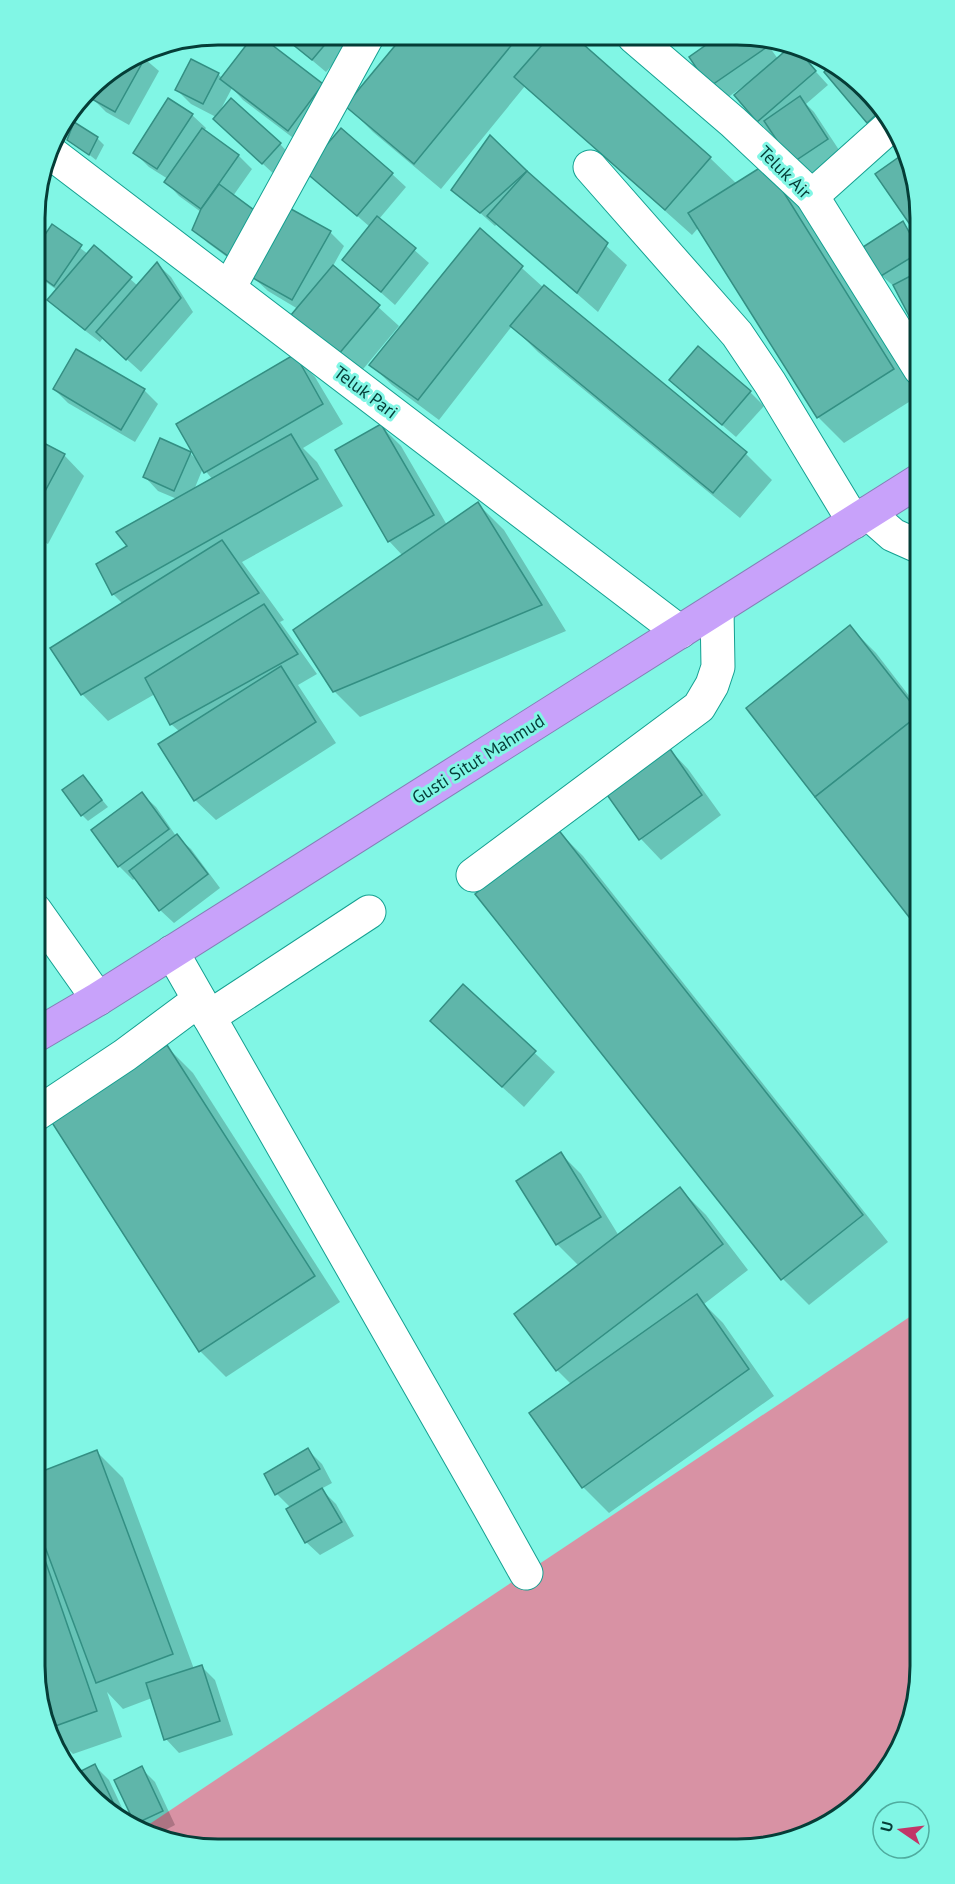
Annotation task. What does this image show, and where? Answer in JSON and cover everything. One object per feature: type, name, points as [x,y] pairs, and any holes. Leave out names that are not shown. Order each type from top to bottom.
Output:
[{"type":"highway","name":"Gusti Situt Mahmud","points":[[45,1030],[98,999],[910,486]]},
{"type":"street","points":[[229,288],[363,45]]},
{"type":"street","name":"Teluk Air","points":[[643,45],[733,122],[812,196],[910,353]]},
{"type":"street","points":[[812,196],[886,130]]},
{"type":"street","name":"Teluk Pari","points":[[57,156],[680,632]]},
{"type":"street","points":[[590,167],[737,334],[861,518],[910,543]]},
{"type":"street","points":[[473,875],[699,707],[712,686],[718,667],[717,609]]},
{"type":"street","points":[[45,1109],[125,1055],[369,912]]},
{"type":"street","points":[[45,924],[98,999]]},
{"type":"street","points":[[172,952],[526,1573]]},
{"type":"shaded area","points":[[910,1317],[910,1677],[907,1700],[901,1722],[887,1753],[867,1780],[833,1810],[793,1830],[760,1838],[737,1839],[218,1839],[195,1838],[149,1824]]},
{"type":"building","points":[[246,45],[272,45],[323,84],[288,131],[220,79]]},
{"type":"building","points":[[293,45],[325,45],[312,60]]},
{"type":"building","points":[[396,45],[512,45],[414,164],[345,106]]},
{"type":"building","points":[[542,45],[584,45],[711,157],[665,210],[514,77]]},
{"type":"building","points":[[706,45],[766,47],[709,87],[689,57]]},
{"type":"building","points":[[785,52],[806,60],[816,71],[757,122],[734,95]]},
{"type":"building","points":[[191,59],[219,73],[203,104],[175,90]]},
{"type":"building","points":[[142,63],[115,112],[93,99],[122,74]]},
{"type":"building","points":[[826,70],[833,74],[851,88],[876,115],[867,123],[824,72]]},
{"type":"building","points":[[800,96],[828,139],[792,163],[764,121]]},
{"type":"building","points":[[168,98],[193,114],[157,169],[133,153]]},
{"type":"building","points":[[231,98],[281,143],[262,164],[213,119]]},
{"type":"building","points":[[74,122],[98,137],[89,155],[67,140]]},
{"type":"building","points":[[202,128],[239,155],[201,209],[164,182]]},
{"type":"building","points":[[341,128],[393,173],[357,216],[304,171]]},
{"type":"building","points":[[490,135],[527,171],[480,213],[451,190]]},
{"type":"building","points":[[899,157],[909,195],[910,225],[875,174]]},
{"type":"building","points":[[766,164],[894,369],[817,418],[688,213]]},
{"type":"building","points":[[527,171],[608,243],[577,293],[487,216]]},
{"type":"building","points":[[219,184],[262,216],[232,259],[192,230],[201,209]]},
{"type":"building","points":[[291,209],[331,231],[292,300],[253,278]]},
{"type":"building","points":[[377,216],[416,248],[381,292],[342,260]]},
{"type":"building","points":[[903,221],[910,234],[910,258],[881,276],[863,247]]},
{"type":"building","points":[[52,224],[82,245],[54,286],[45,280],[45,234]]},
{"type":"building","points":[[480,228],[523,266],[418,400],[369,365]]},
{"type":"building","points":[[94,245],[132,277],[85,330],[47,300]]},
{"type":"building","points":[[157,262],[181,298],[126,360],[96,332]]},
{"type":"building","points":[[333,265],[380,305],[338,355],[291,315]]},
{"type":"building","points":[[910,276],[910,318],[893,285]]},
{"type":"building","points":[[544,285],[747,452],[713,493],[510,326]]},
{"type":"building","points":[[698,346],[751,391],[722,425],[669,380]]},
{"type":"building","points":[[76,349],[145,389],[121,430],[53,389]]},
{"type":"building","points":[[295,354],[323,404],[204,473],[176,424]]},
{"type":"building","points":[[381,424],[434,515],[388,542],[335,450]]},
{"type":"building","points":[[291,434],[318,479],[112,595],[96,564],[127,546],[116,532]]},
{"type":"building","points":[[160,438],[191,452],[174,491],[143,477]]},
{"type":"building","points":[[45,444],[65,454],[45,491]]},
{"type":"building","points":[[478,502],[542,605],[333,692],[293,630]]},
{"type":"building","points":[[222,540],[259,593],[81,695],[50,648]]},
{"type":"building","points":[[264,604],[298,654],[170,725],[145,678]]},
{"type":"building","points":[[850,625],[910,701],[910,722],[815,797],[746,708]]},
{"type":"building","points":[[281,666],[316,722],[194,801],[158,744]]},
{"type":"building","points":[[910,722],[910,918],[815,797]]},
{"type":"building","points":[[668,746],[702,795],[639,840],[605,792]]},
{"type":"building","points":[[83,775],[102,800],[81,816],[62,790]]},
{"type":"building","points":[[142,792],[169,829],[118,867],[91,830]]},
{"type":"building","points":[[557,828],[863,1215],[781,1280],[475,894]]},
{"type":"building","points":[[177,834],[208,874],[159,911],[129,871]]},
{"type":"building","points":[[463,984],[536,1051],[502,1087],[430,1021]]},
{"type":"building","points":[[167,1045],[315,1276],[199,1352],[51,1121]]},
{"type":"building","points":[[561,1152],[601,1217],[556,1245],[516,1181]]},
{"type":"building","points":[[680,1187],[723,1244],[556,1371],[514,1314]]},
{"type":"building","points":[[697,1294],[749,1369],[582,1488],[529,1413]]},
{"type":"building","points":[[308,1448],[320,1469],[275,1495],[264,1474]]},
{"type":"building","points":[[97,1450],[173,1654],[96,1683],[45,1547],[45,1470]]},
{"type":"building","points":[[322,1488],[342,1522],[305,1543],[286,1509]]},
{"type":"building","points":[[45,1560],[97,1711],[56,1726],[54,1722],[45,1677]]},
{"type":"building","points":[[202,1665],[220,1721],[164,1740],[146,1683]]},
{"type":"building","points":[[95,1764],[114,1804],[96,1788],[81,1771]]},
{"type":"building","points":[[142,1766],[163,1811],[141,1821],[131,1816],[114,1780]]}]
